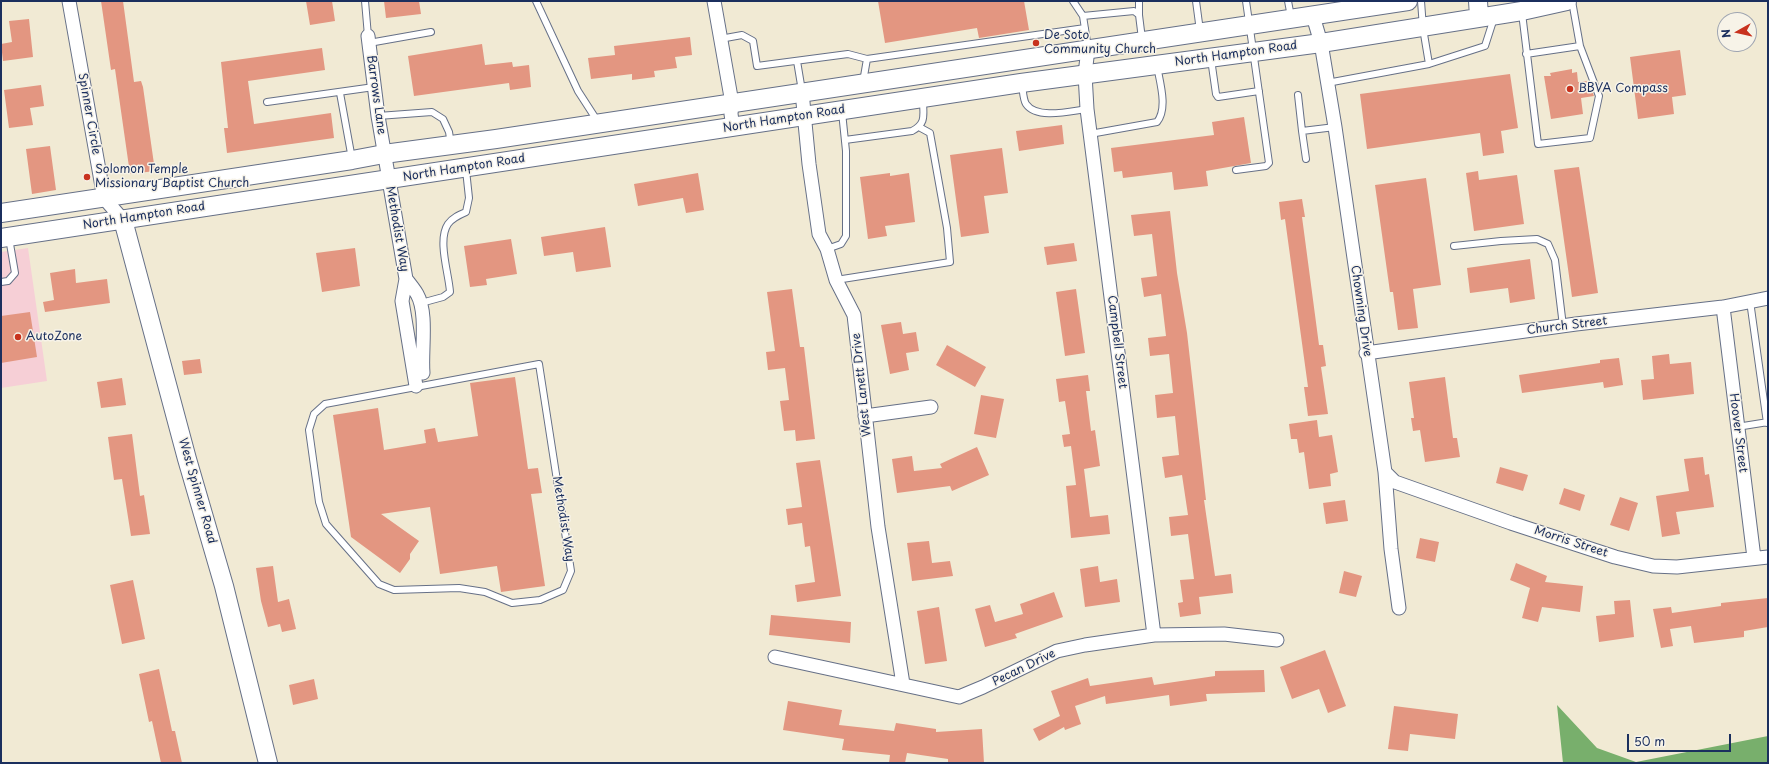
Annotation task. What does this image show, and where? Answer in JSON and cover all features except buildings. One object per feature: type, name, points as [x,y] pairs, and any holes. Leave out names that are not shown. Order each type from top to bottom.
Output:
[{"type":"main road","name":"North Hampton Road","points":[[1,213],[347,161],[384,154],[1250,25],[1290,10],[1313,16],[1408,1]]},
{"type":"main road","name":"North Hampton Road","points":[[5,237],[1021,83],[1423,28],[1484,11],[1522,11],[1567,1]]},
{"type":"main road","points":[[999,62],[1003,86]]},
{"type":"main road","points":[[863,83],[866,107]]},
{"type":"main road","points":[[346,186],[347,161]]},
{"type":"main road","name":"West Spinner Road","points":[[123,220],[187,460],[224,586],[268,763]]},
{"type":"street","name":"Spinner Circle","points":[[69,1],[104,198]]},
{"type":"street","points":[[714,1],[732,103],[731,114],[733,127]]},
{"type":"street","name":"Chowning Drive","points":[[1313,16],[1321,43],[1336,127],[1366,353],[1384,472],[1391,549],[1399,608]]},
{"type":"street","name":"Barrows Lane","points":[[369,40],[374,87],[388,180]]},
{"type":"street","name":"Campbell Street","points":[[1088,49],[1085,74],[1087,110],[1154,635]]},
{"type":"street","name":"West Lanett Drive","points":[[802,92],[819,234],[826,249],[836,280],[854,315],[878,527],[903,684]]},
{"type":"street","name":"Methodist Way","points":[[388,180],[406,279],[402,301],[420,386]]},
{"type":"street","points":[[104,198],[123,220]]},
{"type":"street","name":"Methodist Way","points":[[406,279],[418,295],[421,303],[423,327],[420,386]]},
{"type":"street","name":"Church Street","points":[[1366,353],[1563,326],[1723,307],[1768,298]]},
{"type":"street","name":"Hoover Street","points":[[1723,307],[1754,558]]},
{"type":"street","points":[[865,416],[931,407]]},
{"type":"street","name":"Morris Street","points":[[1384,472],[1395,482],[1511,523],[1615,557],[1653,566],[1677,567],[1768,557]]},
{"type":"street","name":"Pecan Drive","points":[[775,657],[959,697],[1057,651],[1154,635],[1224,634],[1277,640]]},
{"type":"lane","points":[[365,1],[369,40],[431,32]]},
{"type":"lane","points":[[536,1],[578,91],[599,123]]},
{"type":"lane","points":[[1073,1],[1083,16],[1088,49]]},
{"type":"lane","points":[[1139,1],[1142,41]]},
{"type":"lane","points":[[1196,1],[1200,32]]},
{"type":"lane","points":[[1236,170],[1266,166],[1269,163],[1246,1]]},
{"type":"lane","points":[[1421,1],[1423,28],[1429,64]]},
{"type":"lane","points":[[1522,11],[1538,144],[1590,138],[1599,96],[1580,46],[1572,1]]},
{"type":"lane","points":[[1083,16],[1134,10],[1139,15]]},
{"type":"lane","points":[[1327,83],[1429,64],[1485,46],[1484,11]]},
{"type":"lane","points":[[720,39],[742,35],[753,41],[757,66],[848,54],[867,60],[1084,28]]},
{"type":"lane","points":[[1526,54],[1580,46]]},
{"type":"lane","points":[[1210,58],[1216,94],[1218,97],[1259,91]]},
{"type":"lane","points":[[863,83],[867,60]]},
{"type":"lane","points":[[797,61],[802,92]]},
{"type":"lane","points":[[1090,134],[1157,122],[1162,116],[1163,108],[1157,65]]},
{"type":"lane","points":[[1021,83],[1026,103],[1034,110],[1044,114],[1087,110]]},
{"type":"lane","points":[[267,102],[340,93],[374,87]]},
{"type":"lane","points":[[340,93],[347,161]]},
{"type":"lane","points":[[1298,95],[1306,159]]},
{"type":"lane","points":[[845,140],[912,131],[919,127],[923,121],[923,98]]},
{"type":"lane","points":[[826,249],[841,244],[846,236],[845,140],[842,111]]},
{"type":"lane","points":[[378,116],[432,112],[443,119],[449,132],[451,145]]},
{"type":"lane","points":[[836,280],[950,262],[947,228],[930,133],[919,127]]},
{"type":"lane","points":[[1302,131],[1336,127]]},
{"type":"lane","points":[[421,303],[443,297],[450,292],[444,252],[445,238],[447,225],[455,218],[466,212],[469,198],[465,168]]},
{"type":"lane","points":[[1,282],[8,281],[15,273],[5,237]]},
{"type":"lane","points":[[1454,246],[1537,239],[1548,244],[1555,260],[1563,326]]},
{"type":"lane","points":[[1737,427],[1768,422],[1750,301]]},
{"type":"lane","name":"Methodist Way","points":[[539,364],[571,571],[563,590],[540,600],[512,603],[485,592],[459,588],[394,590],[380,584],[326,524],[319,502],[309,430],[314,414],[325,404],[420,386],[539,364]]},
{"type":"shaded area","points":[[28,248],[47,381],[1,388],[1,252]]},
{"type":"green space","points":[[1557,705],[1597,748],[1636,762],[1768,736],[1768,763],[1563,763]]},
{"type":"place","name":"De Soto Community Church","points":[[1036,43]]},
{"type":"place","name":"BBVA Compass","points":[[1570,89]]},
{"type":"place","name":"Solomon Temple Missionary Baptist Church","points":[[87,177]]},
{"type":"place","name":"AutoZone","points":[[18,337]]}]
